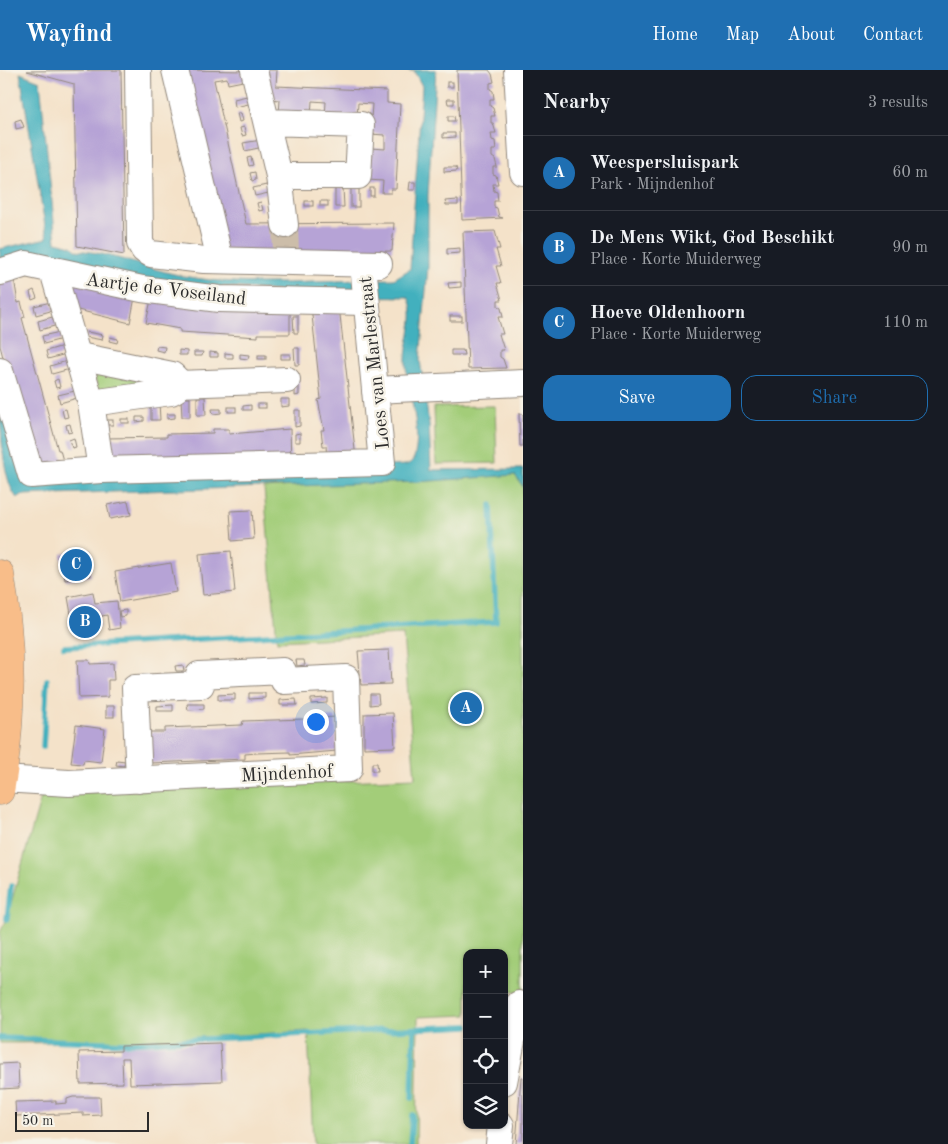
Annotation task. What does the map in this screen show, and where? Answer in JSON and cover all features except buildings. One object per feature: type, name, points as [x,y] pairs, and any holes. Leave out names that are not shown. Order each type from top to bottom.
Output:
[{"type":"main road","points":[[0,574],[12,654],[8,736],[1,785]]},
{"type":"street","points":[[138,70],[140,243],[144,255]]},
{"type":"street","points":[[175,70],[220,260]]},
{"type":"street","points":[[254,70],[279,176],[285,225]]},
{"type":"street","points":[[517,70],[523,172]]},
{"type":"street","points":[[267,122],[361,125],[358,176],[279,176]]},
{"type":"street","name":"Loes van Marlestraat","points":[[101,470],[382,463],[366,302],[369,266],[286,257],[220,260],[144,255]]},
{"type":"street","name":"Aartje de Voseiland","points":[[143,286],[144,255]]},
{"type":"street","name":"Aartje de Voseiland","points":[[0,272],[26,264],[56,272],[142,289],[219,298],[366,302]]},
{"type":"street","name":"Aartje de Voseiland","points":[[56,272],[55,278],[91,403],[101,470]]},
{"type":"street","points":[[79,356],[172,375],[178,384],[176,390],[171,392],[91,403]]},
{"type":"street","points":[[0,371],[31,475],[101,470]]},
{"type":"street","points":[[178,384],[287,380]]},
{"type":"street","points":[[375,390],[523,383]]},
{"type":"street","name":"Mijndenhof","points":[[1,785],[139,780],[349,769],[346,678],[284,681],[283,671],[199,675],[201,685],[135,688],[139,780]]},
{"type":"street","points":[[508,1061],[519,1004],[523,1005]]},
{"type":"street","points":[[499,1144],[501,1129]]},
{"type":"green space","points":[[93,371],[150,383],[99,393]]},
{"type":"green space","points":[[495,406],[497,463],[436,464],[434,407]]},
{"type":"green space","points":[[523,471],[523,994],[508,991],[508,949],[463,949],[463,1015],[418,1017],[416,1144],[313,1144],[308,1031],[116,1042],[0,1043],[0,932],[6,921],[42,794],[415,778],[403,635],[277,641],[264,488]]},
{"type":"water","points":[[399,70],[436,70],[428,195],[428,267],[420,360],[429,424],[431,470],[523,469],[523,487],[515,475],[417,482],[22,495],[17,498],[11,489],[4,460],[0,382],[26,479],[339,469],[406,465],[414,458],[417,442],[415,418],[406,370],[412,319],[411,304],[408,297],[344,296],[0,269],[0,249],[47,238],[20,73],[40,81],[56,242],[72,246],[76,250],[103,254],[183,276],[235,282],[288,283],[394,279],[410,269],[422,86],[414,71]]},
{"type":"waterway","points":[[64,647],[496,622],[491,505]]},
{"type":"waterway","points":[[43,747],[47,680]]},
{"type":"waterway","points":[[7,919],[11,886]]},
{"type":"waterway","points":[[0,1038],[126,1043],[463,1026]]},
{"type":"waterway","points":[[412,1098],[414,1029]]},
{"type":"waterway","points":[[410,1144],[412,1115]]},
{"type":"tunnel","points":[[285,225],[286,253]]},
{"type":"place","name":"Hoeve Oldenhoorn","points":[[76,565]]},
{"type":"place","name":"De Mens Wikt, God Beschikt","points":[[85,622]]},
{"type":"place","name":"Weespersluispark","points":[[466,708]]}]
